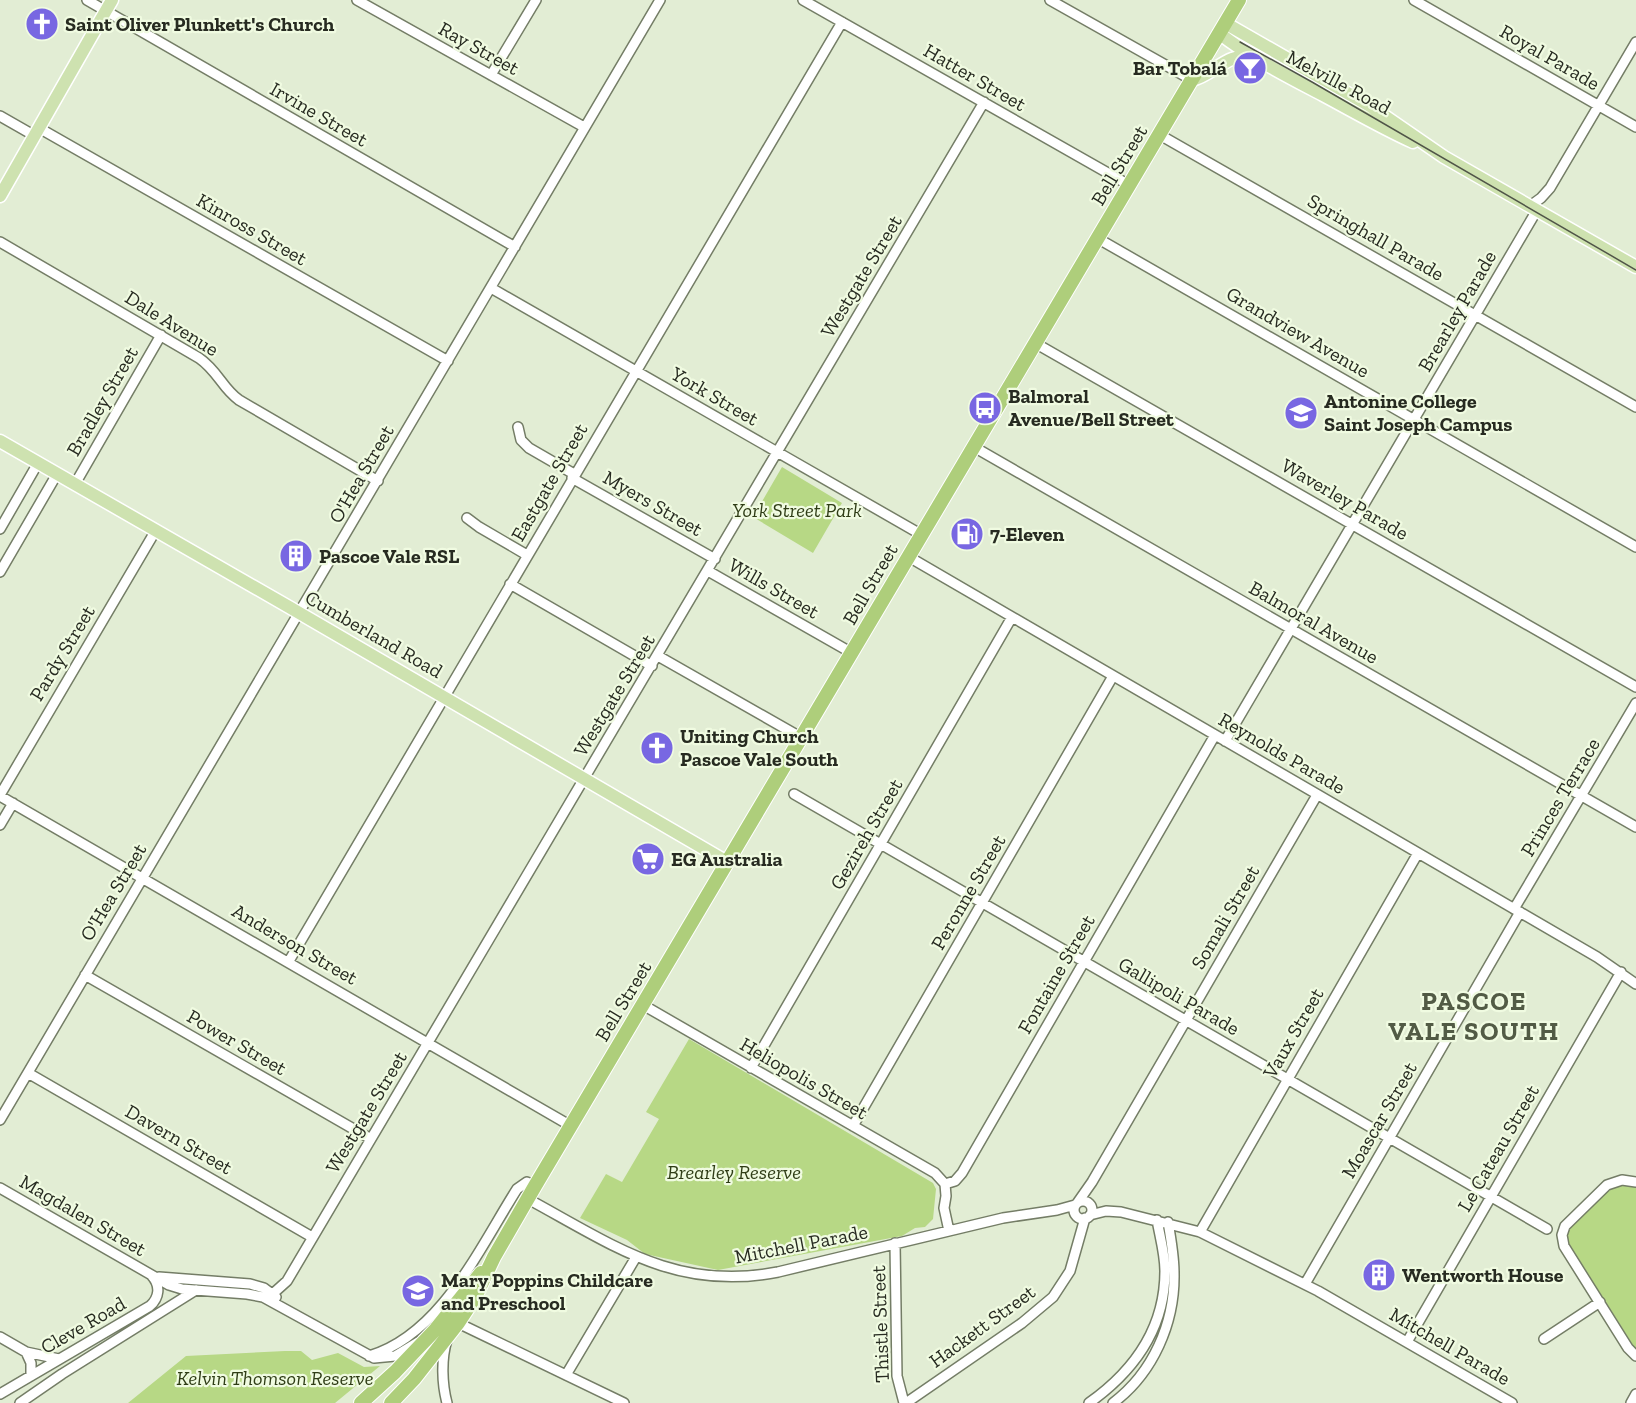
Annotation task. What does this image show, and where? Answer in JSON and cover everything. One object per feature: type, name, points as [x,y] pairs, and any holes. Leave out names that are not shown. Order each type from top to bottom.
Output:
[{"type":"highway","name":"Bell Street","points":[[391,1403],[448,1338],[475,1297],[494,1257],[535,1186],[1239,0]]},
{"type":"highway","name":"Bell Street","points":[[362,1403],[436,1329],[494,1257]]},
{"type":"main road","points":[[0,196],[112,0]]},
{"type":"main road","name":"Melville Road","points":[[1222,28],[1256,59],[1361,117],[1444,157],[1636,267]]},
{"type":"main road","name":"Melville Road","points":[[1222,28],[1370,106],[1444,157]]},
{"type":"main road","points":[[1192,80],[1205,76],[1232,58],[1240,56],[1256,59]]},
{"type":"main road","name":"Cumberland Road","points":[[0,441],[727,862]]},
{"type":"main road","points":[[398,1403],[414,1379]]},
{"type":"street","name":"Irvine Street","points":[[87,0],[515,247]]},
{"type":"street","name":"Ray Street","points":[[357,0],[584,127]]},
{"type":"street","points":[[491,75],[536,0]]},
{"type":"street","name":"O'Hea Street","points":[[0,1120],[660,0]]},
{"type":"street","name":"Hatter Street","points":[[803,0],[1129,185]]},
{"type":"street","points":[[1050,0],[1192,80]]},
{"type":"street","name":"Royal Parade","points":[[1414,0],[1636,127]]},
{"type":"street","name":"Eastgate Street","points":[[289,961],[842,22]]},
{"type":"street","name":"Brearley Parade","points":[[1225,741],[1537,210],[1545,201],[1550,188],[1636,42]]},
{"type":"street","name":"Westgate Street","points":[[270,1297],[287,1281],[984,102]]},
{"type":"street","name":"Kinross Street","points":[[0,116],[37,132],[448,361]]},
{"type":"street","name":"Springhall Parade","points":[[1160,135],[1636,407]]},
{"type":"street","name":"Brearley Parade","points":[[1537,210],[1541,198],[1550,188]]},
{"type":"street","name":"Grandview Avenue","points":[[1097,238],[1636,547]]},
{"type":"street","name":"Dale Avenue","points":[[0,242],[160,335],[212,368],[228,391],[239,400],[378,481]]},
{"type":"street","name":"York Street","points":[[491,288],[922,535]]},
{"type":"street","name":"Bradley Street","points":[[75,484],[160,335]]},
{"type":"street","name":"Waverley Parade","points":[[1035,343],[1636,687]]},
{"type":"street","name":"Myers Street","points":[[518,427],[521,440],[529,448],[715,559]]},
{"type":"street","name":"Balmoral Avenue","points":[[974,447],[1636,827]]},
{"type":"street","points":[[0,529],[38,463]]},
{"type":"street","points":[[0,572],[57,474]]},
{"type":"street","points":[[467,518],[527,555]]},
{"type":"street","name":"Pardy Street","points":[[0,795],[156,530]]},
{"type":"street","name":"Reynolds Parade","points":[[909,557],[1621,972],[1636,984]]},
{"type":"street","name":"Wills Street","points":[[708,571],[852,653]]},
{"type":"street","points":[[510,584],[652,666]]},
{"type":"street","name":"Gezireh Street","points":[[751,1068],[1012,617]]},
{"type":"street","points":[[658,656],[802,738]]},
{"type":"street","name":"Peronne Street","points":[[853,1126],[1113,676]]},
{"type":"street","name":"Princes Terrace","points":[[1517,911],[1636,703]]},
{"type":"street","name":"Fontaine Street","points":[[945,1184],[955,1181],[962,1173],[1215,735]]},
{"type":"street","name":"Gallipoli Parade","points":[[794,794],[1547,1229]]},
{"type":"street","name":"Anderson Street","points":[[0,795],[572,1126]]},
{"type":"street","name":"Somali Street","points":[[1082,1210],[1092,1182],[1317,795]]},
{"type":"street","points":[[0,825],[13,803]]},
{"type":"street","name":"Vaux Street","points":[[1200,1232],[1418,853]]},
{"type":"street","name":"Moascar Street","points":[[1305,1284],[1517,911]]},
{"type":"street","name":"Le Cateau Street","points":[[1407,1342],[1621,972]]},
{"type":"street","name":"Power Street","points":[[85,975],[371,1139]]},
{"type":"street","name":"Heliopolis Street","points":[[643,1005],[935,1173],[945,1184]]},
{"type":"street","name":"Davern Street","points":[[28,1073],[312,1237]]},
{"type":"street","points":[[1636,1182],[1622,1180],[1607,1185],[1568,1223],[1562,1235],[1564,1246],[1636,1356]]},
{"type":"street","points":[[365,1354],[391,1347],[429,1318],[462,1277],[517,1189],[527,1182],[535,1186]]},
{"type":"street","points":[[945,1184],[944,1208],[949,1231]]},
{"type":"street","name":"Magdalen Street","points":[[0,1188],[175,1288],[270,1297]]},
{"type":"street","name":"Mitchell Parade","points":[[528,1199],[636,1257],[661,1267],[686,1273],[743,1277],[778,1272],[1022,1214],[1058,1210],[1121,1212],[1168,1222],[1200,1232],[1305,1284],[1512,1403]]},
{"type":"street","name":"Hackett Street","points":[[905,1403],[1045,1305],[1059,1290],[1070,1271],[1078,1248],[1082,1210]]},
{"type":"street","points":[[1089,1403],[1115,1384],[1127,1371],[1146,1345],[1157,1321],[1165,1269],[1157,1220]]},
{"type":"street","points":[[1113,1403],[1142,1374],[1164,1335],[1173,1293],[1174,1274],[1168,1222]]},
{"type":"street","name":"Thistle Street","points":[[895,1243],[897,1376],[905,1403]]},
{"type":"street","points":[[566,1375],[636,1257]]},
{"type":"street","name":"Magdalen Street","points":[[148,1273],[173,1280],[250,1284],[264,1288],[270,1297],[289,1310],[365,1354]]},
{"type":"street","name":"Cleve Road","points":[[0,1394],[154,1303],[158,1287],[156,1280],[148,1273]]},
{"type":"street","name":"Cleve Road","points":[[20,1403],[196,1290]]},
{"type":"street","points":[[1544,1339],[1600,1302]]},
{"type":"street","points":[[458,1323],[624,1403]]},
{"type":"street","points":[[365,1354],[378,1359],[395,1356],[436,1329]]},
{"type":"street","points":[[0,1337],[26,1352],[59,1359]]},
{"type":"street","points":[[447,1403],[443,1377],[444,1353],[448,1338]]},
{"type":"street","points":[[26,1352],[31,1363],[31,1376]]},
{"type":"street","points":[[1631,1403],[1636,1394]]},
{"type":"green space","name":"York Street Park","points":[[782,467],[842,503],[813,553],[753,517]]},
{"type":"green space","name":"Brearley Reserve","points":[[689,1039],[933,1183],[936,1189],[933,1219],[925,1227],[915,1228],[902,1236],[718,1270],[645,1254],[627,1240],[580,1218],[606,1174],[622,1182],[659,1119],[646,1112]]},
{"type":"green space","points":[[1623,1184],[1636,1187],[1636,1350],[1567,1238],[1574,1223],[1609,1189]]},
{"type":"green space","name":"Kelvin Thomson Reserve","points":[[301,1351],[312,1360],[338,1353],[364,1367],[380,1366],[335,1403],[128,1403],[186,1356]]},
{"type":"tram line","points":[[1240,42],[1636,270]]},
{"type":"place","name":"Saint Oliver Plunkett's Church","points":[[42,24]]},
{"type":"place","name":"Bar Tobalá","points":[[1250,68]]},
{"type":"place","name":"Balmoral Avenue/Bell Street","points":[[985,408]]},
{"type":"place","name":"Antonine College Saint Joseph Campus","points":[[1301,413]]},
{"type":"place","name":"7-Eleven","points":[[967,534]]},
{"type":"place","name":"Pascoe Vale RSL","points":[[296,556]]},
{"type":"place","name":"Uniting Church Pascoe Vale South","points":[[657,748]]},
{"type":"place","name":"EG Australia","points":[[648,859]]},
{"type":"place","name":"Wentworth House","points":[[1379,1275]]},
{"type":"place","name":"Mary Poppins Childcare and Preschool","points":[[418,1291]]},
{"type":"district","name":"PASCOE VALE SOUTH","points":[[1474,1016]]}]
